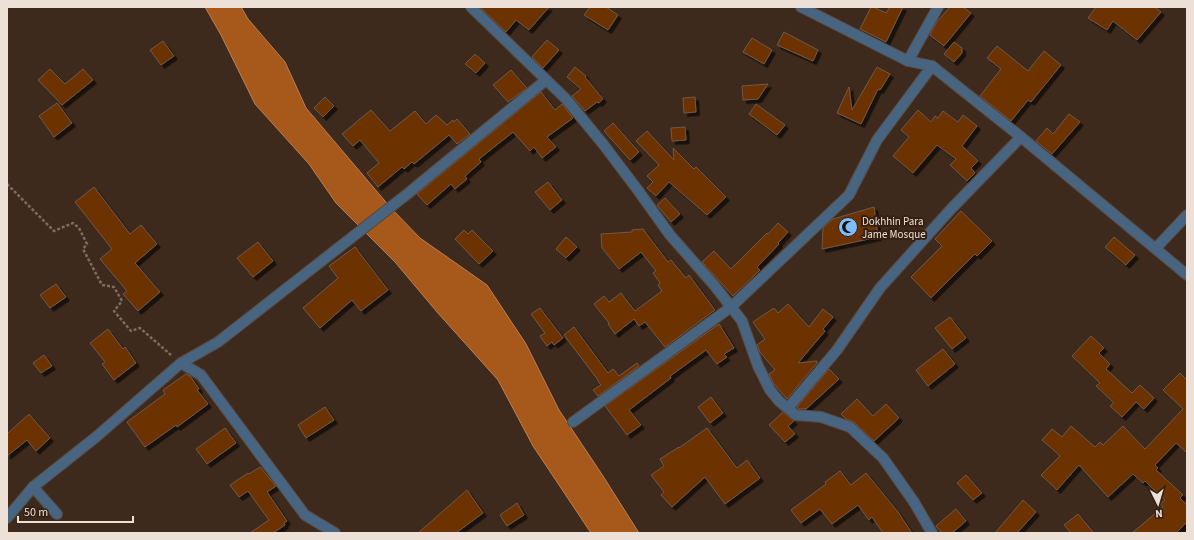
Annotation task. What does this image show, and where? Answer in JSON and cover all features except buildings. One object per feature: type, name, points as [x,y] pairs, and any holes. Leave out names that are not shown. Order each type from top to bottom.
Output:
[{"type":"street","points":[[471,7],[566,99],[603,144],[670,235],[714,285],[742,321],[758,366],[770,390],[796,415],[821,417],[850,427],[883,458],[914,502],[932,533]]},
{"type":"street","points":[[801,7],[908,61],[932,66],[1021,137],[1187,275]]},
{"type":"street","points":[[908,61],[938,7]]},
{"type":"street","points":[[574,422],[731,307],[849,195],[878,140],[932,66]]},
{"type":"street","points":[[7,518],[33,487],[96,437],[181,363],[218,342],[406,195],[546,80]]},
{"type":"street","points":[[788,408],[837,350],[880,288],[951,209],[1021,137]]},
{"type":"street","points":[[1156,248],[1187,215]]},
{"type":"street","points":[[181,363],[201,375],[305,514],[335,533]]},
{"type":"street","points":[[33,487],[57,514]]},
{"type":"path","points":[[7,184],[54,231],[73,223],[79,228],[87,244],[83,249],[102,285],[114,287],[122,301],[114,311],[131,331],[140,328],[181,363]]},
{"type":"shaded area","points":[[205,7],[241,7],[248,19],[285,62],[306,108],[390,207],[420,238],[487,285],[526,344],[559,410],[639,533],[591,533],[533,446],[498,380],[437,312],[395,262],[336,203],[309,164],[255,104],[221,35]]},
{"type":"place","name":"Dokhhin Para Jame Mosque","points":[[848,227]]}]
